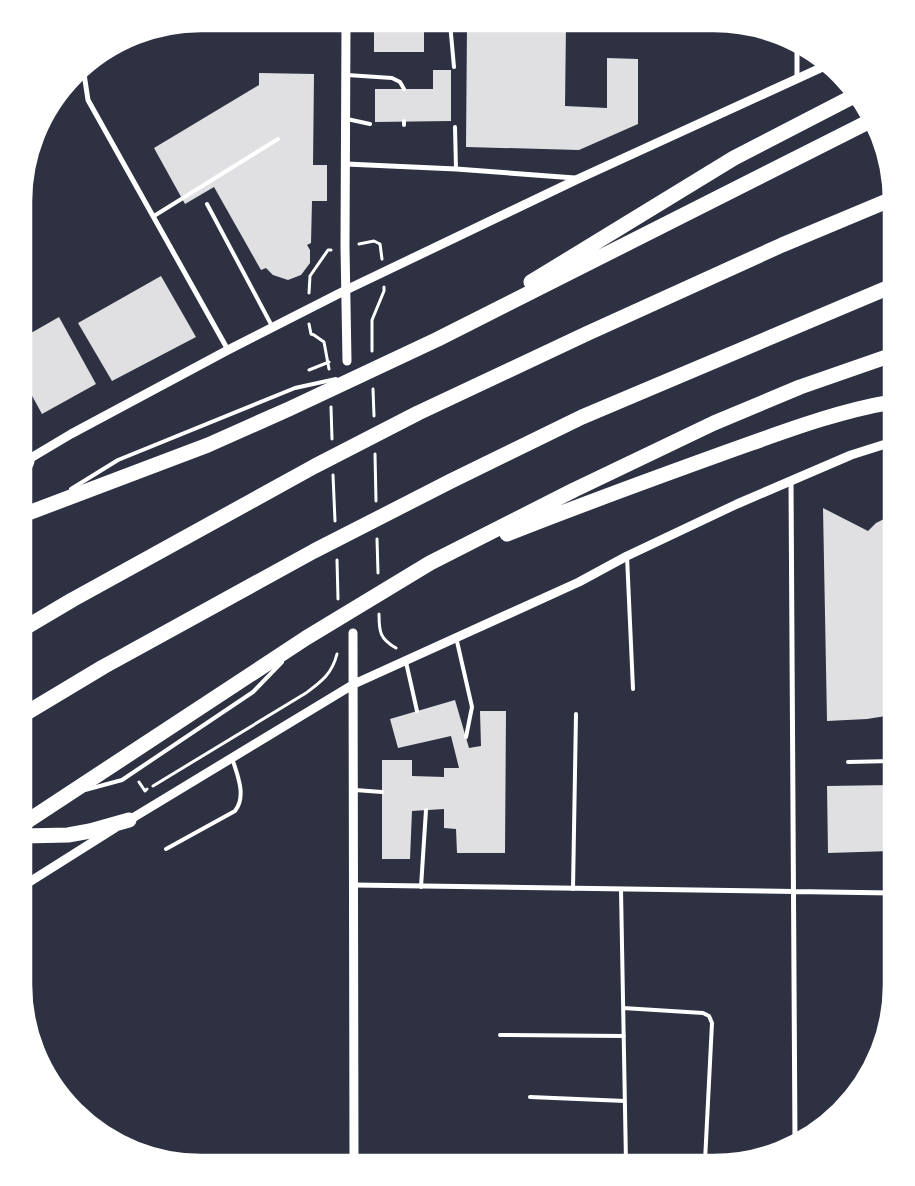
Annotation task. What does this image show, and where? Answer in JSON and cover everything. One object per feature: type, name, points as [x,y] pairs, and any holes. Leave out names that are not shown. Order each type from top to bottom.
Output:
[{"type":"highway","points":[[436,340],[734,158],[849,98]]},
{"type":"highway","points":[[32,512],[208,445],[289,409],[436,340],[864,124]]},
{"type":"highway","points":[[31,624],[315,466],[378,439],[586,334],[782,245],[884,202]]},
{"type":"highway","points":[[31,710],[314,550],[391,511],[582,417],[884,289]]},
{"type":"highway","points":[[31,819],[307,637],[427,565],[574,490],[714,423],[800,387],[884,358]]},
{"type":"highway","points":[[427,565],[592,501],[804,425],[860,408],[884,404]]},
{"type":"highway","points":[[31,836],[68,835],[129,820]]},
{"type":"street","points":[[346,32],[345,247],[347,361]]},
{"type":"street","points":[[797,54],[797,79]]},
{"type":"street","points":[[31,457],[228,350],[346,290],[578,179],[819,68]]},
{"type":"street","points":[[85,78],[88,100],[228,350]]},
{"type":"street","points":[[346,164],[456,169],[578,179]]},
{"type":"street","points":[[31,881],[354,684],[579,582],[627,556],[790,480],[851,455],[884,445]]},
{"type":"street","points":[[790,480],[795,1134]]},
{"type":"street","points":[[353,633],[354,1154]]},
{"type":"street","points":[[354,885],[883,893]]},
{"type":"lane","points":[[451,32],[454,67]]},
{"type":"lane","points":[[346,75],[392,78],[400,82],[404,89]]},
{"type":"lane","points":[[346,119],[370,124]]},
{"type":"lane","points":[[455,127],[456,169]]},
{"type":"lane","points":[[154,216],[278,139]]},
{"type":"lane","points":[[207,204],[273,328]]},
{"type":"lane","points":[[32,512],[118,460],[295,388],[362,374]]},
{"type":"lane","points":[[627,556],[633,690]]},
{"type":"lane","points":[[456,638],[472,707],[466,737]]},
{"type":"lane","points":[[402,662],[416,711]]},
{"type":"lane","points":[[573,889],[576,714]]},
{"type":"lane","points":[[166,849],[235,811],[238,807],[241,802],[239,780],[232,758]]},
{"type":"lane","points":[[848,762],[883,761]]},
{"type":"lane","points":[[354,790],[382,792]]},
{"type":"lane","points":[[421,887],[426,810]]},
{"type":"lane","points":[[621,890],[626,1154]]},
{"type":"lane","points":[[623,1008],[703,1013],[709,1016],[712,1023],[705,1154]]},
{"type":"lane","points":[[500,1035],[624,1036]]},
{"type":"lane","points":[[530,1097],[625,1101]]},
{"type":"path","points":[[330,376],[324,342],[314,334],[311,334],[308,310],[310,276],[328,250],[374,241],[380,244],[384,291],[372,320],[372,359]]},
{"type":"path","points":[[373,388],[374,417]]},
{"type":"path","points":[[331,406],[332,445]]},
{"type":"path","points":[[376,504],[378,439]]},
{"type":"path","points":[[333,475],[335,524]]},
{"type":"path","points":[[377,533],[378,582]]},
{"type":"path","points":[[336,553],[338,603]]},
{"type":"path","points":[[379,611],[379,630],[386,642],[396,649],[402,662]]},
{"type":"path","points":[[306,693],[324,681],[338,652]]},
{"type":"building","points":[[467,31],[566,31],[565,106],[607,108],[607,58],[638,59],[638,124],[579,150],[466,147]]},
{"type":"building","points":[[374,32],[424,32],[424,52],[374,52]]},
{"type":"building","points":[[433,70],[451,70],[451,121],[375,122],[375,89],[433,89]]},
{"type":"building","points":[[259,73],[314,74],[313,165],[327,165],[327,201],[312,201],[311,243],[307,245],[310,250],[310,263],[301,275],[288,280],[273,275],[266,268],[261,270],[214,187],[185,204],[154,148],[259,85]]},
{"type":"building","points":[[161,276],[196,337],[112,381],[78,323]]},
{"type":"building","points":[[59,317],[96,384],[42,414],[31,394],[31,333]]},
{"type":"building","points":[[823,508],[868,531],[876,523],[884,519],[883,716],[827,721]]},
{"type":"building","points":[[455,700],[469,748],[481,746],[480,711],[506,711],[505,853],[457,853],[456,829],[444,828],[444,809],[412,811],[410,859],[382,859],[382,760],[412,760],[412,776],[444,777],[444,768],[459,768],[451,736],[398,748],[390,719]]},
{"type":"building","points":[[883,785],[883,851],[828,853],[827,786]]}]
